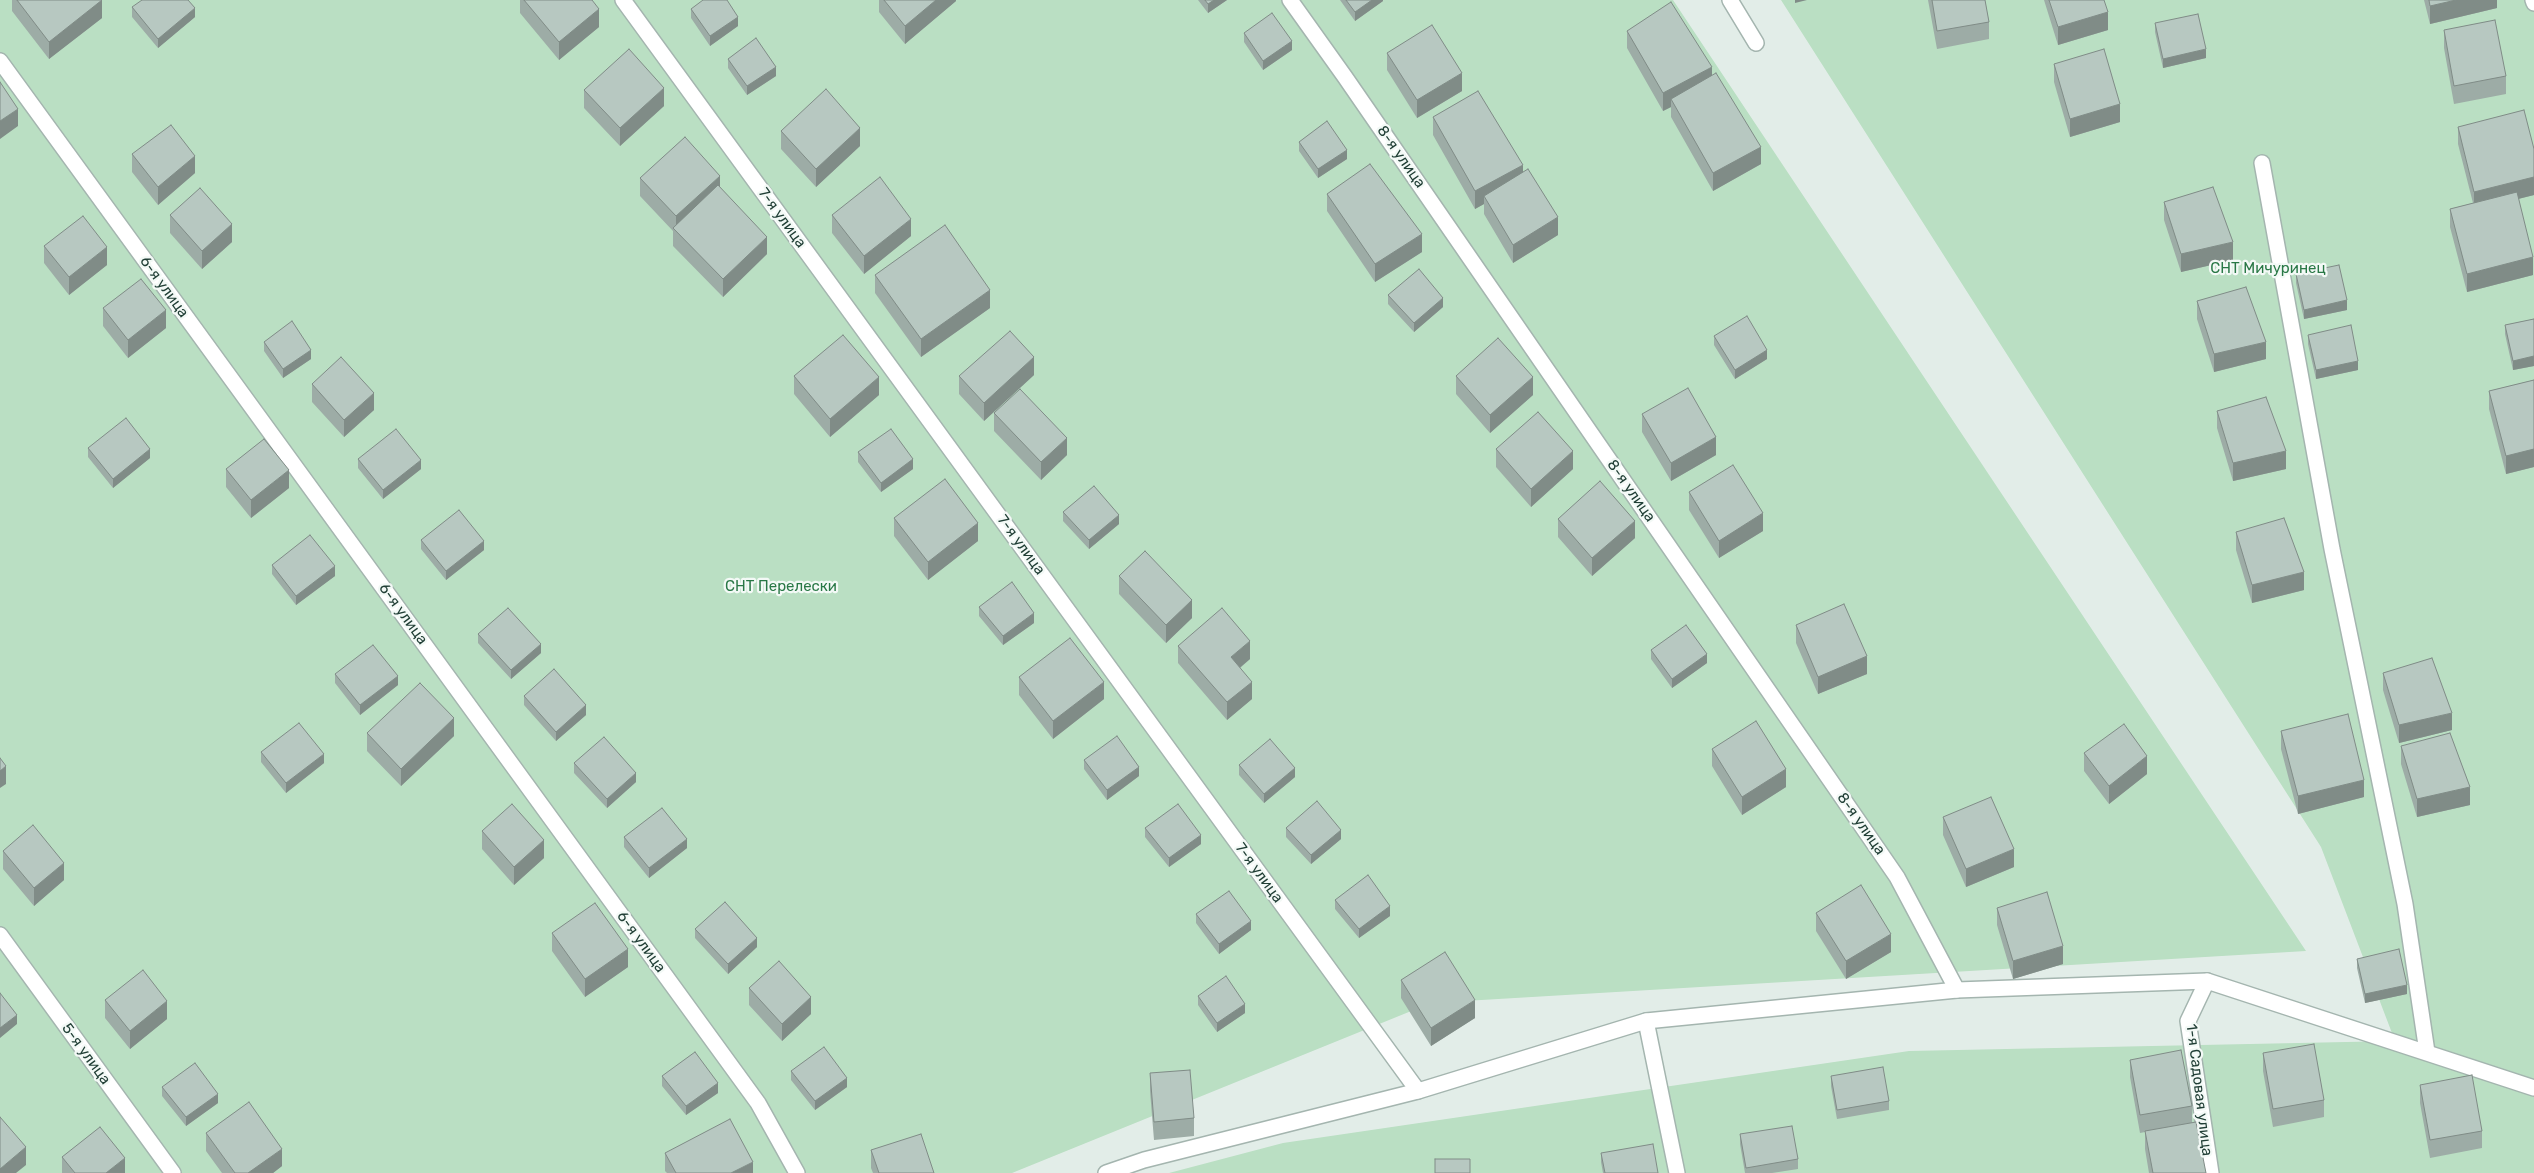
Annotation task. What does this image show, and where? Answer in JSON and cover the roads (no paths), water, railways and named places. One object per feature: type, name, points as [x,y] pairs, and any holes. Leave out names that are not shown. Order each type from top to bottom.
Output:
[{"type":"street","name":"7-я улица","points":[[623,0],[1418,1091]]},
{"type":"street","name":"8-я улица","points":[[1290,0],[1346,77],[1897,877],[1957,990]]},
{"type":"street","points":[[1730,0],[1756,43]]},
{"type":"street","name":"6-я улица","points":[[0,61],[758,1103],[796,1173]]},
{"type":"street","points":[[2262,163],[2332,549],[2405,904],[2427,1052]]},
{"type":"street","name":"5-я улица","points":[[0,936],[173,1173]]},
{"type":"street","points":[[1106,1173],[1418,1091],[1646,1021],[1957,990],[2207,981],[2534,1088]]},
{"type":"street","name":"1-я Садовая улица","points":[[2207,981],[2188,1021],[2211,1173]]},
{"type":"street","points":[[1646,1021],[1677,1173]]},
{"type":"park label","name":"СНТ Мичуринец","points":[[2268,269]]},
{"type":"park label","name":"СНТ Перелески","points":[[781,587]]}]
